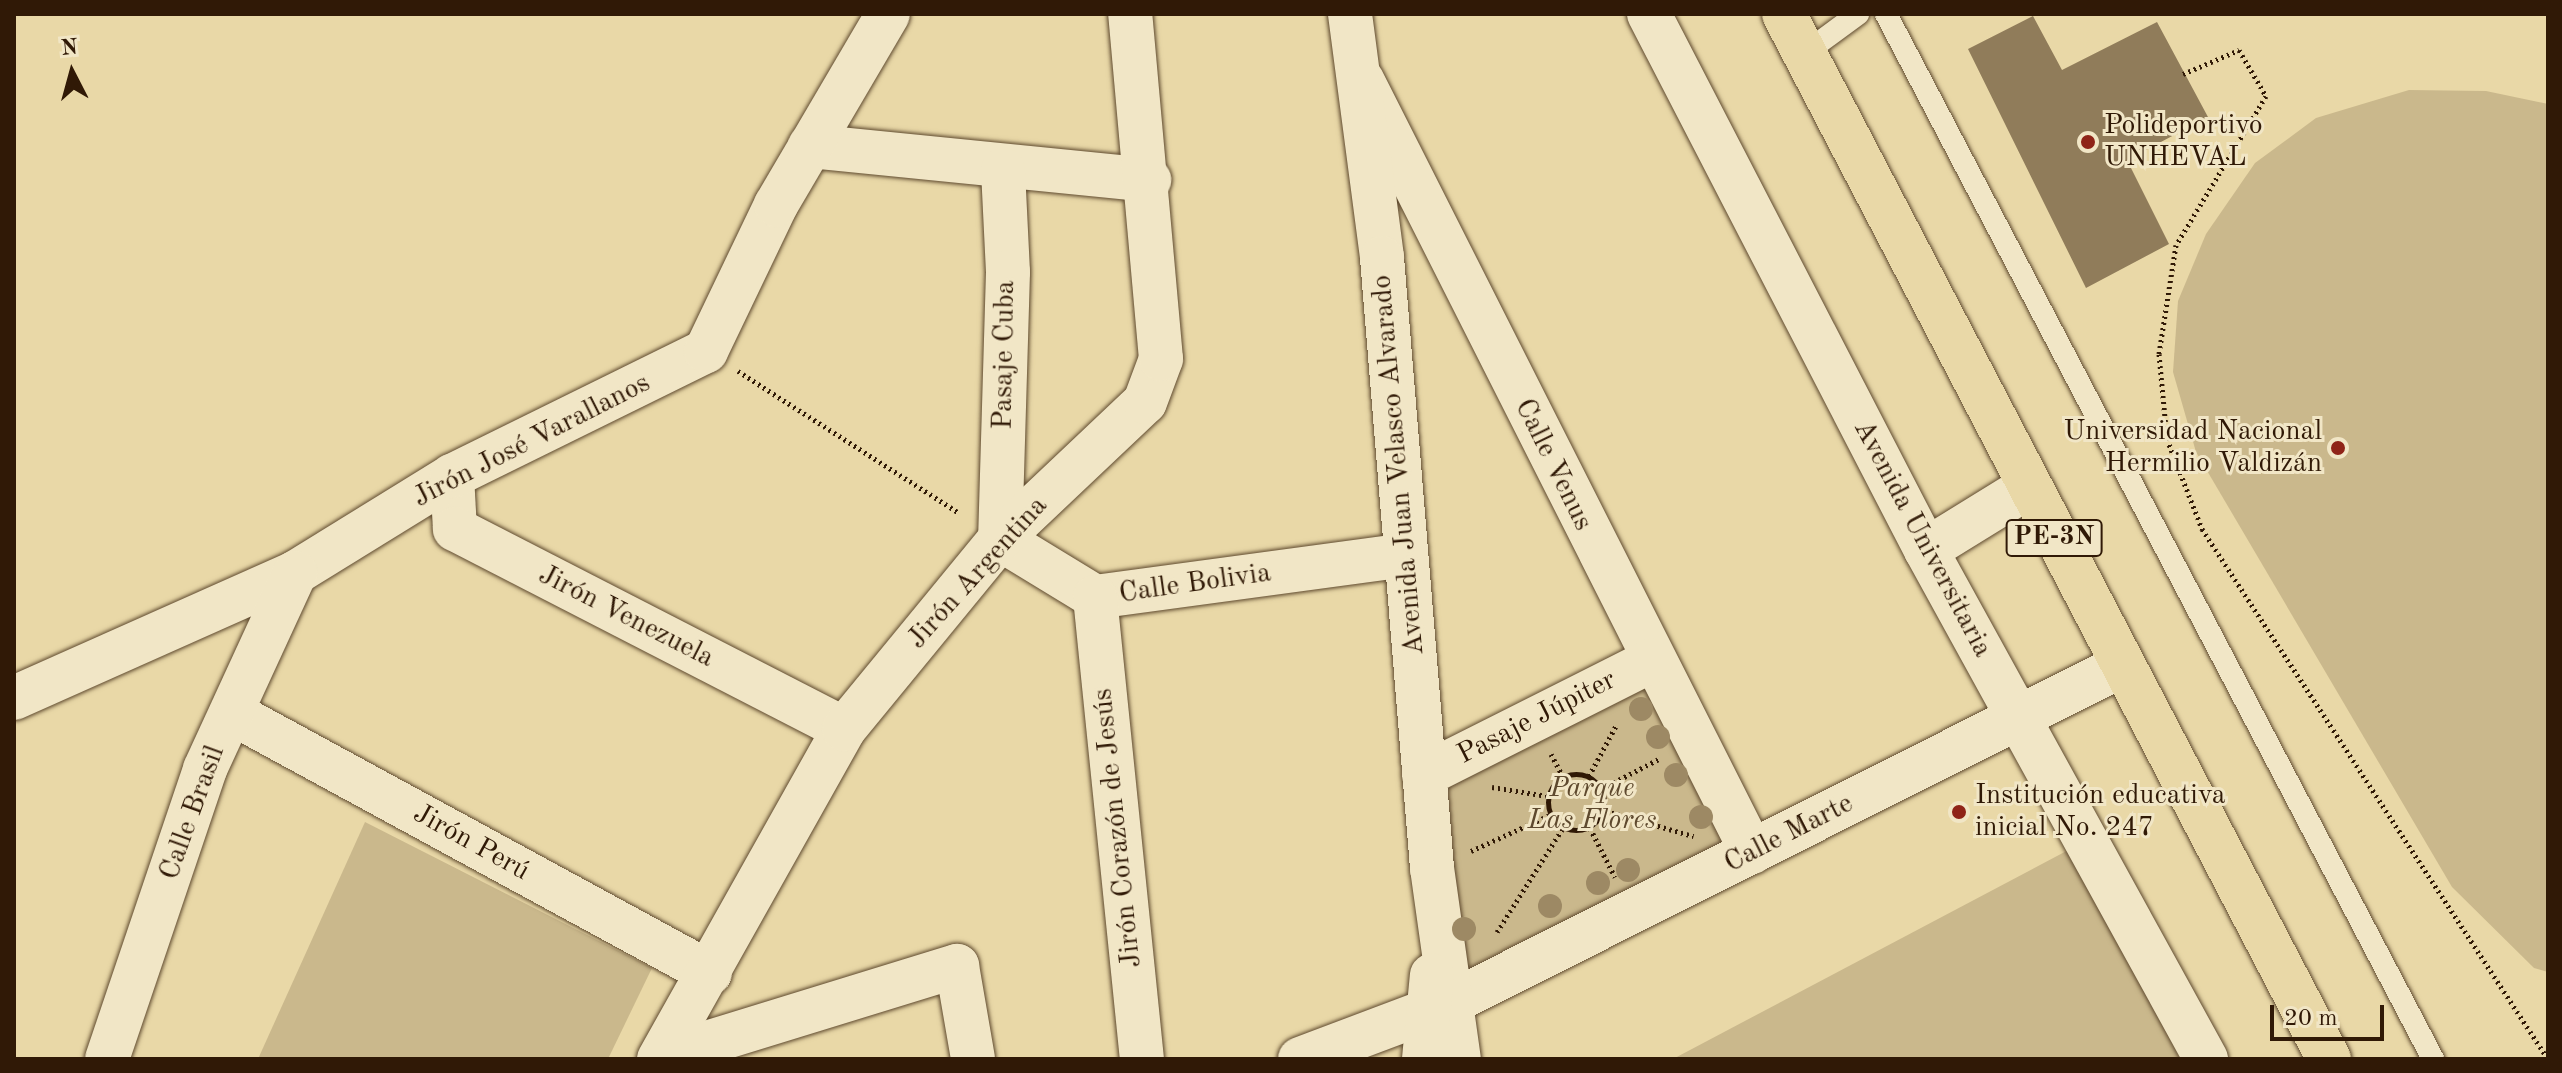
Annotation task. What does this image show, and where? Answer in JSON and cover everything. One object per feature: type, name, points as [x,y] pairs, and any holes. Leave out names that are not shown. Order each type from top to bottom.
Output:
[{"type":"highway","name":"PE-3N","points":[[1784,14],[2329,1059]]},
{"type":"street","points":[[706,351],[810,146],[888,14]]},
{"type":"street","name":"Jirón Argentina","points":[[660,1058],[844,729],[1000,539],[1145,402],[1161,359],[1149,180],[1130,14]]},
{"type":"street","name":"Avenida Juan Velasco Alvarado","points":[[1350,14],[1359,74],[1406,555],[1437,917],[1441,1006],[1459,1059]]},
{"type":"street","name":"Avenida Universitaria","points":[[1649,14],[1926,550],[2206,1059]]},
{"type":"street","name":"Calle Venus","points":[[1359,74],[1691,741],[1752,852]]},
{"type":"street","points":[[810,146],[1003,170],[1149,180]]},
{"type":"street","name":"Pasaje Cuba","points":[[1000,539],[1008,272],[1003,170]]},
{"type":"street","name":"Jirón José Varallanos","points":[[14,698],[295,573],[452,476],[706,351]]},
{"type":"street","name":"Jirón Venezuela","points":[[452,476],[455,529],[844,729]]},
{"type":"street","points":[[1926,550],[2028,487]]},
{"type":"street","name":"Calle Bolivia","points":[[1000,539],[1095,597],[1406,555]]},
{"type":"street","name":"Calle Brasil","points":[[107,1059],[205,769],[295,573]]},
{"type":"street","name":"Jirón Corazón de Jesús","points":[[1095,597],[1142,1059]]},
{"type":"street","name":"Pasaje Júpiter","points":[[1424,775],[1651,661]]},
{"type":"street","name":"Calle Marte","points":[[1300,1059],[1441,1006],[2123,665]]},
{"type":"street","name":"Jirón Perú","points":[[232,713],[710,973]]},
{"type":"street","points":[[660,1058],[957,966],[973,1059]]},
{"type":"street","name":"Avenida Juan Velasco Alvarado","points":[[1424,1059],[1441,1006]]},
{"type":"lane","points":[[1805,53],[1858,14]]},
{"type":"lane","points":[[1886,14],[2433,1059]]},
{"type":"path","points":[[2183,74],[2239,50],[2266,96],[2176,245],[2159,354],[2167,439],[2202,529],[2548,1059]]},
{"type":"path","points":[[706,351],[1000,539]]},
{"type":"path","points":[[1603,788],[1691,741]]},
{"type":"path","points":[[1562,775],[1589,776],[1603,788],[1606,811],[1590,828],[1563,828],[1550,815],[1547,796],[1562,775]]},
{"type":"path","points":[[1606,811],[1752,852]]},
{"type":"path","points":[[1432,868],[1550,815]]},
{"type":"path","points":[[1487,948],[1563,828]]},
{"type":"path","points":[[1590,828],[1633,912]]},
{"type":"green space","points":[[2409,90],[2486,91],[2548,104],[2548,972],[2534,968],[2452,887],[2196,452],[2173,372],[2178,301],[2206,234],[2255,163],[2316,118]]},
{"type":"green space","name":"Parque Las Flores","points":[[1641,673],[1735,838],[1448,986],[1440,779]]},
{"type":"green space","points":[[365,822],[652,968],[608,1059],[258,1059]]},
{"type":"green space","points":[[2074,847],[2180,1059],[1673,1059]]},
{"type":"building","name":"Polideportivo UNHEVAL","points":[[2033,16],[2062,70],[2157,22],[2208,117],[2127,160],[2169,244],[2086,288],[1968,49]]},
{"type":"place","name":"Polideportivo UNHEVAL","points":[[2088,142]]},
{"type":"place","name":"Universidad Nacional Hermilio Valdizán","points":[[2338,448]]},
{"type":"place","name":"Institución educativa inicial No. 247","points":[[1959,812]]}]
